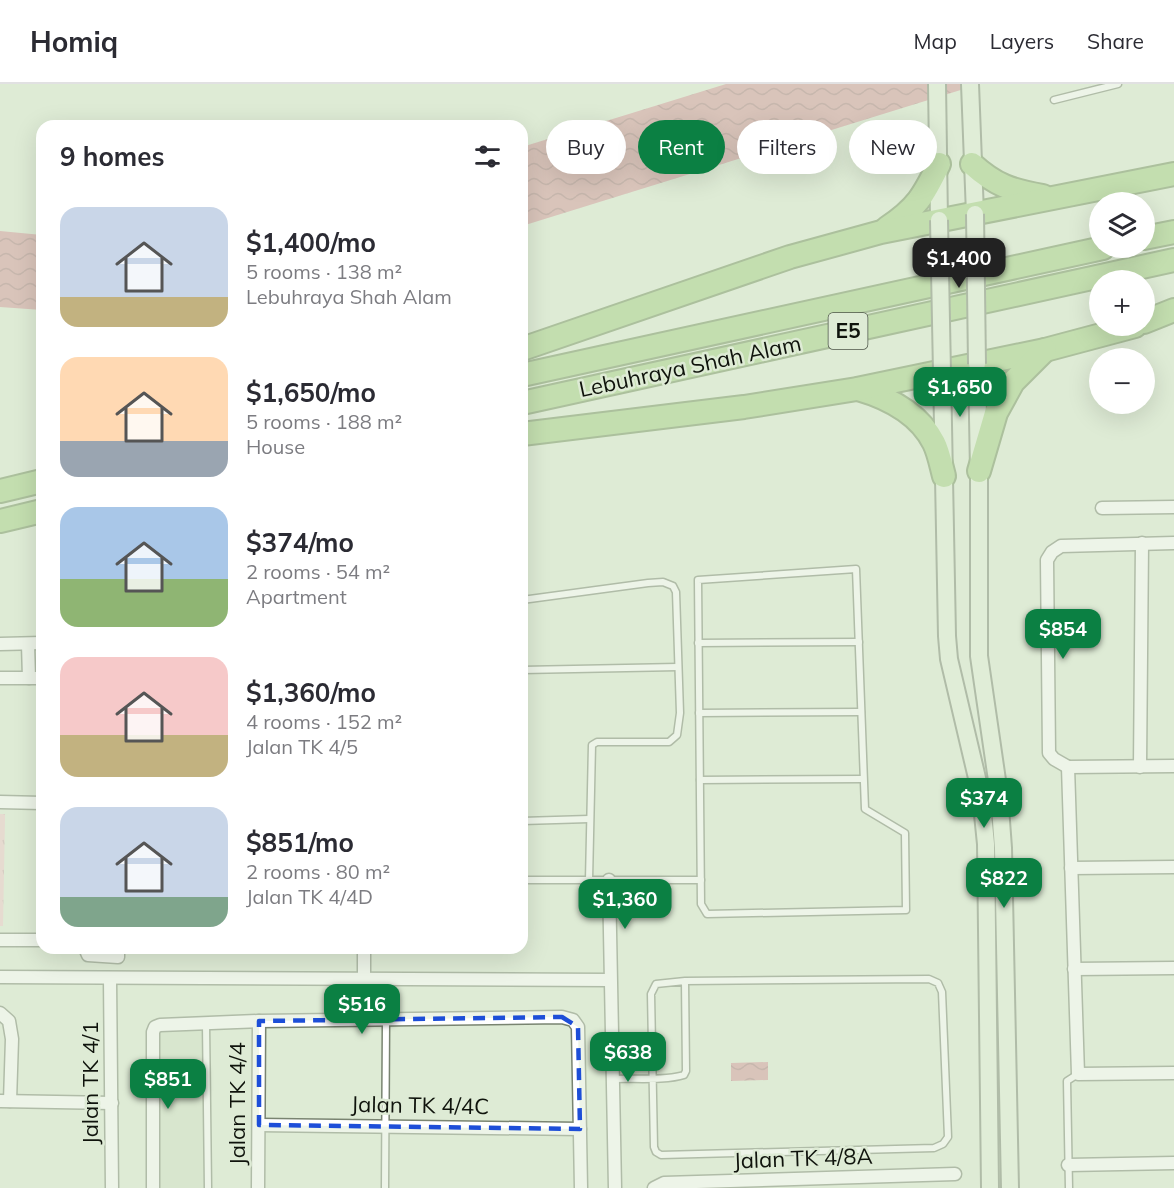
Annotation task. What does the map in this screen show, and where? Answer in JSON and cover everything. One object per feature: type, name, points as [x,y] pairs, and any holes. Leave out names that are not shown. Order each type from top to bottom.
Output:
[{"type":"highway","points":[[972,158],[989,180],[1008,188],[1051,197]]},
{"type":"highway","points":[[881,232],[911,211],[922,197],[939,159]]},
{"type":"highway","points":[[528,347],[790,257],[881,232],[1174,174]]},
{"type":"highway","points":[[1155,236],[1174,232]]},
{"type":"highway","name":"Lebuhraya Shah Alam","points":[[528,374],[1089,251]]},
{"type":"highway","name":"Lebuhraya Shah Alam","points":[[528,402],[1174,260]]},
{"type":"highway","points":[[1155,318],[1174,310]]},
{"type":"highway","points":[[528,433],[744,407],[857,389],[1045,350],[1098,336]]},
{"type":"highway","points":[[979,471],[996,413],[1013,382],[1045,350]]},
{"type":"highway","points":[[857,389],[880,395],[901,407],[920,423],[935,444],[944,476]]},
{"type":"highway","points":[[0,491],[36,482]]},
{"type":"highway","points":[[0,521],[36,512]]},
{"type":"main road","points":[[937,84],[947,636],[949,659],[981,795],[986,844],[990,1188]]},
{"type":"main road","points":[[970,84],[975,214],[979,471],[978,656],[999,794],[1003,848],[1010,1188]]},
{"type":"street","points":[[1102,508],[1174,507]]},
{"type":"street","points":[[1140,767],[1142,543]]},
{"type":"street","points":[[1174,543],[1061,546],[1052,552],[1047,560],[1049,753],[1054,759],[1068,767],[1174,766]]},
{"type":"street","points":[[0,644],[36,643]]},
{"type":"street","points":[[0,678],[35,678],[28,644]]},
{"type":"street","points":[[1068,767],[1078,1074],[1174,1073]]},
{"type":"street","points":[[0,802],[36,802]]},
{"type":"street","points":[[1071,868],[1174,867]]},
{"type":"street","points":[[609,880],[615,1188]]},
{"type":"street","points":[[0,940],[36,940]]},
{"type":"street","points":[[88,954],[118,957],[118,954]]},
{"type":"street","points":[[364,954],[364,978]]},
{"type":"street","points":[[1074,969],[1174,968]]},
{"type":"street","points":[[0,977],[610,980]]},
{"type":"street","name":"Jalan TK 4/1","points":[[110,978],[112,1188]]},
{"type":"street","points":[[0,1012],[9,1021],[12,1039],[5,1101],[111,1103]]},
{"type":"street","points":[[153,1188],[153,1032],[155,1027],[259,1021],[562,1017],[573,1020],[578,1028],[581,1188]]},
{"type":"street","name":"Jalan TK 4/4","points":[[258,1188],[259,1021]]},
{"type":"street","name":"Jalan TK 4/4C","points":[[259,1125],[580,1129]]},
{"type":"street","points":[[1068,1166],[1174,1163]]},
{"type":"street","name":"Jalan TK 4/8A","points":[[654,1188],[664,1183],[955,1174]]},
{"type":"lane","points":[[1054,100],[1118,84]]},
{"type":"lane","points":[[856,569],[865,809],[905,833],[906,910],[707,914],[701,904],[698,643],[698,580],[856,569]]},
{"type":"lane","points":[[528,599],[663,582],[673,586],[676,592],[680,712],[678,735],[669,742],[597,742],[592,745],[589,880]]},
{"type":"lane","points":[[698,643],[859,642]]},
{"type":"lane","points":[[528,670],[678,667]]},
{"type":"lane","points":[[699,713],[861,712]]},
{"type":"lane","points":[[700,780],[863,779]]},
{"type":"lane","points":[[528,821],[589,819]]},
{"type":"lane","points":[[528,880],[701,880]]},
{"type":"lane","points":[[929,979],[938,983],[942,992],[948,1137],[944,1144],[934,1148],[661,1155],[656,1152],[654,1146],[653,1078],[653,988],[662,982],[929,979]]},
{"type":"lane","points":[[613,1079],[684,1076],[687,1071],[685,981]]},
{"type":"lane","points":[[385,1188],[386,1020]]},
{"type":"lane","points":[[206,1023],[208,1188]]},
{"type":"lane","points":[[1069,1188],[1067,1081],[1078,1074]]},
{"type":"highlighted area","points":[[562,1017],[578,1027],[580,1129],[259,1125],[259,1021]]},
{"type":"shaded area","points":[[203,1028],[204,1188],[157,1188],[157,1034],[159,1030]]},
{"type":"green space","points":[[0,814],[5,814],[3,926],[0,926]]},
{"type":"water","points":[[726,84],[980,84],[864,120],[849,120],[849,125],[837,128],[837,120],[737,120],[737,159],[725,163],[725,120],[638,120],[638,174],[690,174],[528,224],[528,145],[546,140],[546,174],[626,174],[626,120],[609,120]]},
{"type":"water","points":[[0,231],[36,234],[36,310],[0,307]]},
{"type":"water","points":[[768,1062],[768,1080],[731,1081],[731,1063]]}]
